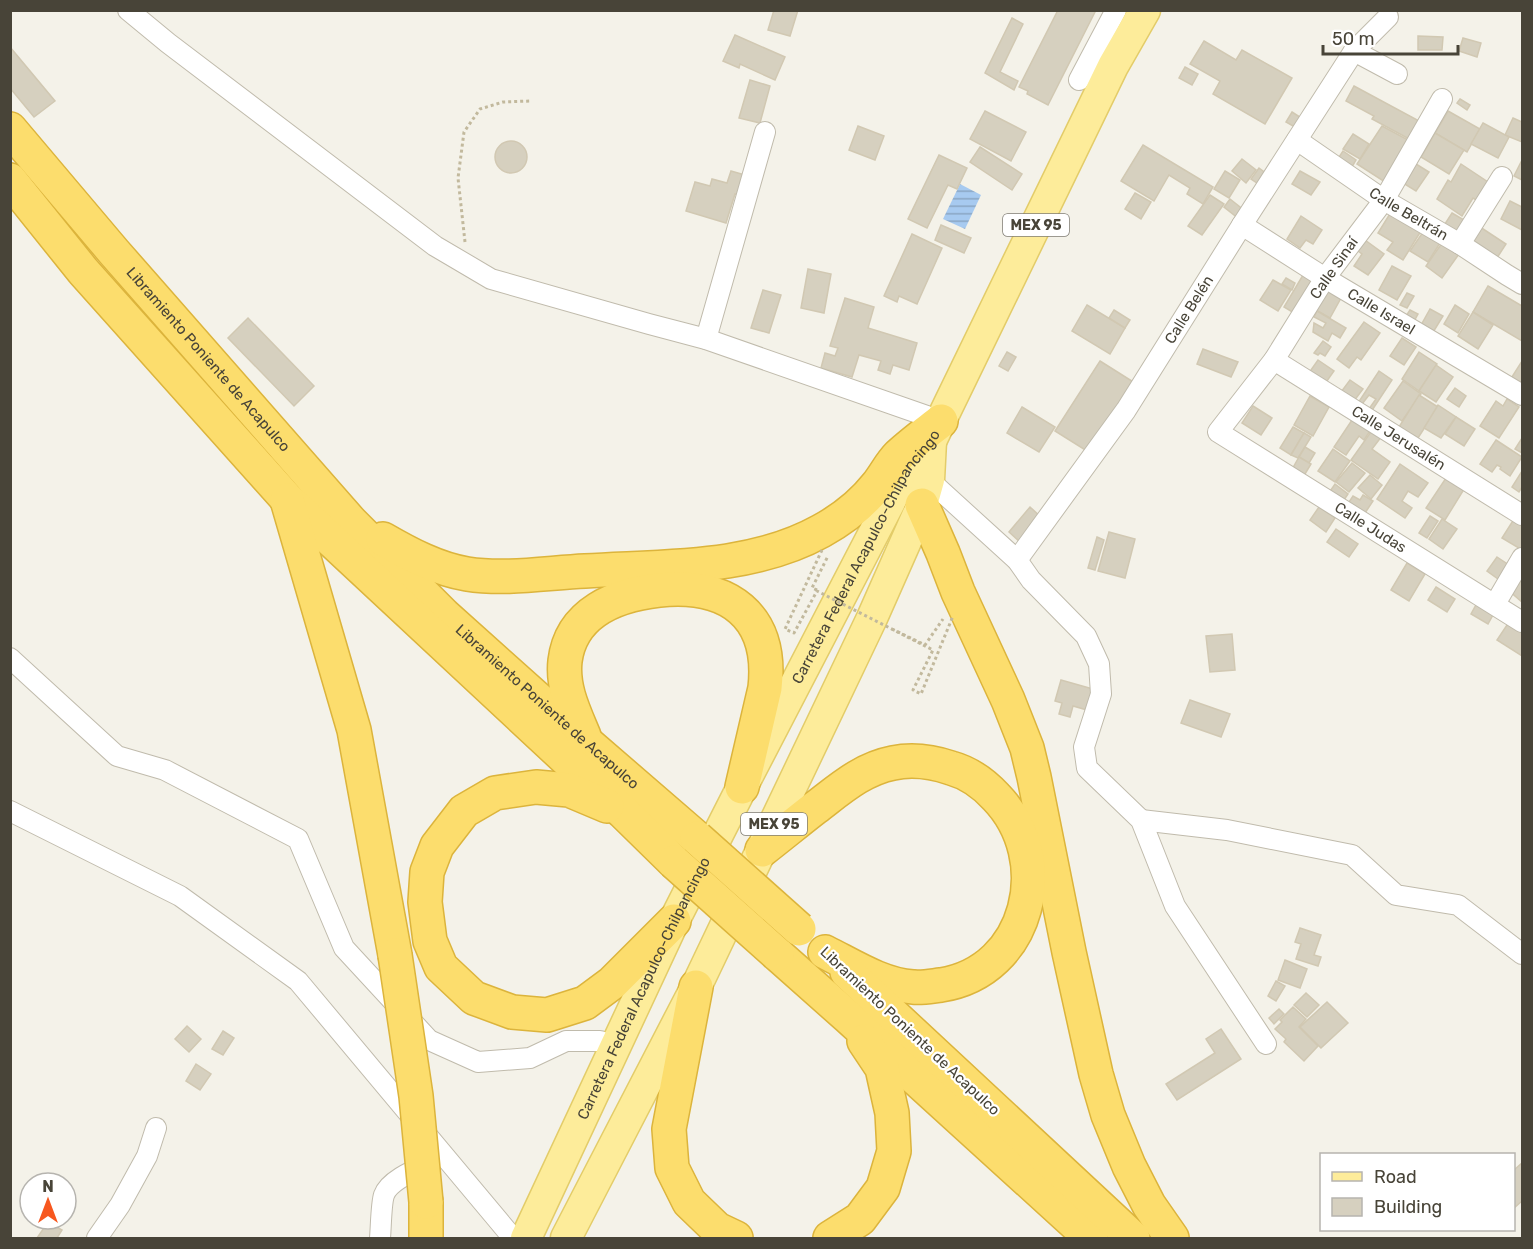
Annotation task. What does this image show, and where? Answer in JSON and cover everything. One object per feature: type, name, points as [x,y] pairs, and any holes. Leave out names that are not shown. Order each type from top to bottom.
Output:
[{"type":"highway","name":"Libramiento Poniente de Acapulco","points":[[10,129],[114,252],[351,522],[444,615],[825,952],[1133,1239]]},
{"type":"highway","name":"Libramiento Poniente de Acapulco","points":[[10,180],[82,271],[286,498],[675,862],[1091,1239]]},
{"type":"highway","points":[[351,522],[434,565],[467,574],[486,576],[729,561],[789,546],[841,519],[866,498],[897,457],[936,431]]},
{"type":"highway","points":[[925,493],[943,553],[958,592],[1008,700],[1027,748],[1071,962],[1096,1074],[1108,1115],[1129,1166],[1149,1205],[1172,1239]]},
{"type":"highway","points":[[286,498],[354,730],[395,955],[416,1096],[426,1202],[426,1239]]},
{"type":"highway","points":[[587,743],[571,706],[564,674],[568,647],[583,621],[604,604],[631,594],[673,589],[707,592],[726,599],[749,616],[759,634],[766,656],[765,688],[742,787]]},
{"type":"highway","points":[[762,850],[854,778],[873,768],[894,762],[918,761],[958,770],[989,789],[1003,804],[1013,820],[1027,855],[1029,873],[1027,902],[1016,933],[1005,949],[981,970],[951,983],[914,987],[881,979],[825,952]]},
{"type":"highway","points":[[623,812],[569,790],[536,787],[495,793],[464,811],[437,846],[427,872],[425,902],[430,941],[441,967],[474,998],[512,1012],[548,1015],[585,1003],[612,983],[674,921]]},
{"type":"highway","points":[[696,987],[669,1129],[672,1168],[689,1202],[717,1229],[736,1239]]},
{"type":"highway","points":[[830,1239],[860,1219],[883,1188],[894,1151],[892,1113],[882,1068],[848,1017]]},
{"type":"main road","name":"MEX 95","points":[[936,431],[1113,66],[1145,10]]},
{"type":"main road","name":"Carretera Federal Acapulco-Chilpancingo","points":[[566,1239],[696,987],[872,618],[925,493],[936,431]]},
{"type":"main road","name":"Carretera Federal Acapulco-Chilpancingo","points":[[526,1239],[674,921],[908,467],[936,431]]},
{"type":"street","points":[[128,10],[435,246],[491,279],[706,339],[936,431]]},
{"type":"street","points":[[1079,80],[1116,10]]},
{"type":"street","name":"Calle Belén","points":[[1017,561],[1126,410],[1354,51],[1388,17]]},
{"type":"street","points":[[1354,51],[1397,74]]},
{"type":"street","name":"Calle Sinaí","points":[[1218,432],[1274,360],[1325,278],[1384,200],[1442,99]]},
{"type":"street","points":[[706,339],[765,132]]},
{"type":"street","name":"Calle Beltrán","points":[[1297,140],[1384,200],[1460,244],[1522,284]]},
{"type":"street","points":[[1460,244],[1502,177]]},
{"type":"street","name":"Calle Israel","points":[[1242,225],[1325,278],[1522,395]]},
{"type":"street","name":"Calle Jerusalén","points":[[1274,360],[1522,515]]},
{"type":"street","name":"Calle Judas","points":[[1218,432],[1522,622]]},
{"type":"street","points":[[925,493],[1017,561],[1031,580],[1086,636],[1099,664],[1101,694],[1084,747],[1087,768],[1141,820],[1175,906],[1266,1044]]},
{"type":"street","points":[[1495,604],[1522,558]]},
{"type":"street","points":[[10,658],[117,756],[165,770],[298,839],[344,948],[429,1040],[478,1062],[530,1058],[566,1041],[600,1041],[616,1046]]},
{"type":"street","points":[[10,811],[180,896],[298,981],[513,1239]]},
{"type":"street","points":[[1141,820],[1227,830],[1352,855],[1396,895],[1458,904],[1522,954]]},
{"type":"street","points":[[97,1239],[120,1205],[147,1156],[156,1128]]},
{"type":"street","points":[[380,1239],[384,1194],[392,1184],[411,1171],[444,1157]]},
{"type":"path","points":[[467,265],[458,178],[464,132],[480,109],[503,102],[530,101]]},
{"type":"path","points":[[822,550],[785,629],[794,633],[817,591],[933,650],[913,690],[921,694],[953,616],[947,613],[925,645],[872,618]]},
{"type":"water","points":[[960,184],[981,195],[965,229],[943,219]]},
{"type":"building","points":[[774,10],[798,10],[790,36],[768,30]]},
{"type":"building","points":[[1058,10],[1096,10],[1048,105],[1019,87]]},
{"type":"building","points":[[1012,18],[1023,24],[1000,72],[1018,81],[1014,90],[985,73]]},
{"type":"building","points":[[735,35],[785,57],[775,80],[740,64],[739,68],[723,61]]},
{"type":"building","points":[[1418,36],[1443,37],[1442,50],[1418,50]]},
{"type":"building","points":[[1463,38],[1481,43],[1477,57],[1459,51]]},
{"type":"building","points":[[1204,41],[1236,60],[1242,50],[1292,78],[1265,124],[1213,94],[1220,81],[1190,64]]},
{"type":"building","points":[[10,47],[55,101],[34,117],[10,88]]},
{"type":"building","points":[[1185,67],[1198,74],[1192,85],[1179,78]]},
{"type":"building","points":[[750,80],[770,86],[760,123],[739,118]]},
{"type":"building","points":[[1354,86],[1421,122],[1411,140],[1372,119],[1374,116],[1346,101]]},
{"type":"building","points":[[1460,99],[1470,105],[1467,110],[1457,103]]},
{"type":"building","points":[[985,111],[1026,132],[1011,161],[970,139]]},
{"type":"building","points":[[1448,111],[1480,129],[1467,152],[1435,133]]},
{"type":"building","points":[[1292,112],[1306,121],[1300,130],[1286,122]]},
{"type":"building","points":[[1513,118],[1522,122],[1522,142],[1505,135]]},
{"type":"building","points":[[1483,123],[1509,137],[1498,158],[1471,144]]},
{"type":"building","points":[[858,126],[884,136],[875,160],[849,150]]},
{"type":"building","points":[[1382,126],[1410,141],[1388,184],[1357,164]]},
{"type":"building","points":[[1435,133],[1464,150],[1449,174],[1421,157]]},
{"type":"building","points":[[1353,134],[1369,144],[1360,159],[1343,149]]},
{"type":"building","points":[[511,141],[522,146],[527,157],[522,168],[511,173],[500,168],[495,157],[500,146]]},
{"type":"building","points":[[1143,145],[1213,187],[1203,204],[1187,194],[1190,188],[1169,175],[1154,201],[1121,181]]},
{"type":"building","points":[[980,147],[1022,174],[1012,190],[970,162]]},
{"type":"building","points":[[1343,151],[1356,160],[1349,172],[1335,163]]},
{"type":"building","points":[[939,155],[967,168],[957,189],[948,185],[927,228],[908,219]]},
{"type":"building","points":[[1242,159],[1256,170],[1246,183],[1232,171]]},
{"type":"building","points":[[1522,163],[1522,180],[1514,176]]},
{"type":"building","points":[[1416,164],[1429,172],[1416,191],[1403,183]]},
{"type":"building","points":[[1461,164],[1494,186],[1483,204],[1473,198],[1462,216],[1437,199],[1448,180],[1451,182]]},
{"type":"building","points":[[1259,168],[1271,177],[1263,187],[1251,179]]},
{"type":"building","points":[[731,171],[752,177],[746,197],[735,194],[726,223],[686,211],[695,182],[710,186],[712,179],[727,183]]},
{"type":"building","points":[[1225,171],[1240,180],[1229,198],[1214,189]]},
{"type":"building","points":[[1300,171],[1320,182],[1311,195],[1292,184]]},
{"type":"building","points":[[1135,193],[1151,202],[1141,219],[1125,209]]},
{"type":"building","points":[[1210,195],[1224,204],[1202,235],[1188,226]]},
{"type":"building","points":[[1230,199],[1245,211],[1239,219],[1224,207]]},
{"type":"building","points":[[1510,201],[1522,207],[1522,230],[1501,219]]},
{"type":"building","points":[[1391,212],[1421,231],[1403,260],[1387,250],[1393,242],[1378,233]]},
{"type":"building","points":[[1452,213],[1464,220],[1453,238],[1441,230]]},
{"type":"building","points":[[1301,216],[1322,230],[1313,244],[1306,240],[1300,248],[1287,239]]},
{"type":"building","points":[[941,225],[971,238],[964,253],[935,240]]},
{"type":"building","points":[[1477,225],[1506,244],[1495,261],[1466,242]]},
{"type":"building","points":[[1423,232],[1440,243],[1428,262],[1410,251]]},
{"type":"building","points":[[912,234],[942,248],[917,304],[899,296],[897,302],[884,296]]},
{"type":"building","points":[[1365,240],[1384,254],[1368,275],[1354,266],[1362,254],[1358,251]]},
{"type":"building","points":[[1442,243],[1459,254],[1442,278],[1426,266]]},
{"type":"building","points":[[1392,266],[1411,276],[1397,300],[1379,290]]},
{"type":"building","points":[[808,269],[831,274],[824,313],[801,308]]},
{"type":"building","points":[[1303,275],[1318,284],[1299,316],[1284,307]]},
{"type":"building","points":[[1286,278],[1295,283],[1292,290],[1282,284]]},
{"type":"building","points":[[1273,280],[1291,290],[1278,311],[1260,300]]},
{"type":"building","points":[[1488,286],[1522,306],[1522,341],[1473,312]]},
{"type":"building","points":[[763,290],[781,295],[769,333],[751,328]]},
{"type":"building","points":[[1327,290],[1341,298],[1330,318],[1316,310]]},
{"type":"building","points":[[1407,293],[1414,296],[1407,308],[1400,305]]},
{"type":"building","points":[[845,298],[874,307],[868,328],[917,343],[909,370],[893,365],[890,374],[878,370],[881,361],[859,355],[852,377],[821,368],[825,353],[835,356],[838,348],[830,346]]},
{"type":"building","points":[[1087,305],[1125,328],[1110,354],[1072,331]]},
{"type":"building","points":[[1455,305],[1469,314],[1458,333],[1444,324]]},
{"type":"building","points":[[1430,309],[1443,316],[1432,334],[1420,327]]},
{"type":"building","points":[[1114,310],[1130,320],[1125,328],[1109,318]]},
{"type":"building","points":[[1410,310],[1418,314],[1413,323],[1404,319]]},
{"type":"building","points":[[1317,311],[1346,328],[1340,338],[1332,333],[1328,341],[1313,332],[1314,323],[1323,328],[1326,323],[1314,317]]},
{"type":"building","points":[[1473,312],[1493,325],[1478,349],[1458,336]]},
{"type":"building","points":[[248,318],[314,386],[294,406],[228,338]]},
{"type":"building","points":[[1364,322],[1380,333],[1361,360],[1357,357],[1349,368],[1337,359]]},
{"type":"building","points":[[1402,338],[1416,347],[1404,365],[1390,356]]},
{"type":"building","points":[[1323,341],[1331,347],[1325,356],[1314,353]]},
{"type":"building","points":[[1203,349],[1238,362],[1231,377],[1197,364]]},
{"type":"building","points":[[1007,352],[1016,357],[1008,371],[999,366]]},
{"type":"building","points":[[1419,352],[1437,364],[1419,391],[1402,379]]},
{"type":"building","points":[[1318,360],[1334,371],[1322,388],[1306,377]]},
{"type":"building","points":[[1100,361],[1135,383],[1090,453],[1055,431]]},
{"type":"building","points":[[1522,361],[1522,388],[1510,380]]},
{"type":"building","points":[[1436,365],[1453,377],[1436,402],[1419,391]]},
{"type":"building","points":[[1379,371],[1392,380],[1369,415],[1366,413],[1376,399],[1369,395],[1359,408],[1356,406]]},
{"type":"building","points":[[1350,380],[1363,389],[1351,405],[1338,396]]},
{"type":"building","points":[[1403,381],[1421,394],[1402,421],[1384,408]]},
{"type":"building","points":[[1455,388],[1466,396],[1459,407],[1447,399]]},
{"type":"building","points":[[1419,395],[1438,407],[1418,438],[1399,427]]},
{"type":"building","points":[[1310,396],[1329,407],[1313,436],[1294,425]]},
{"type":"building","points":[[1507,399],[1519,407],[1499,438],[1480,426],[1496,401],[1503,406]]},
{"type":"building","points":[[1438,405],[1456,417],[1441,438],[1424,428]]},
{"type":"building","points":[[1253,406],[1272,418],[1261,435],[1242,423]]},
{"type":"building","points":[[1022,407],[1055,427],[1039,452],[1007,433]]},
{"type":"building","points":[[1354,417],[1372,428],[1364,440],[1359,436],[1346,455],[1334,447]]},
{"type":"building","points":[[1456,417],[1475,429],[1464,446],[1445,434]]},
{"type":"building","points":[[1293,427],[1304,433],[1291,455],[1280,448]]},
{"type":"building","points":[[1373,429],[1382,436],[1372,449],[1390,462],[1378,479],[1351,460]]},
{"type":"building","points":[[1304,433],[1311,437],[1298,458],[1291,455]]},
{"type":"building","points":[[1522,438],[1522,453],[1515,449]]},
{"type":"building","points":[[1496,440],[1522,457],[1510,476],[1497,465],[1492,472],[1480,464]]},
{"type":"building","points":[[1305,447],[1315,453],[1309,463],[1299,457]]},
{"type":"building","points":[[1333,449],[1350,461],[1335,482],[1318,471]]},
{"type":"building","points":[[1299,457],[1311,464],[1302,479],[1290,473]]},
{"type":"building","points":[[1352,463],[1365,473],[1349,492],[1336,482]]},
{"type":"building","points":[[1400,464],[1428,483],[1418,497],[1408,491],[1402,501],[1412,508],[1405,518],[1377,499]]},
{"type":"building","points":[[1522,471],[1522,487],[1519,492],[1512,487]]},
{"type":"building","points":[[1370,475],[1382,485],[1371,499],[1358,488]]},
{"type":"building","points":[[1448,475],[1466,486],[1445,520],[1426,508]]},
{"type":"building","points":[[1335,484],[1348,494],[1342,503],[1326,497]]},
{"type":"building","points":[[1363,495],[1373,501],[1361,519],[1345,508],[1353,496],[1360,500]]},
{"type":"building","points":[[1030,507],[1042,518],[1020,542],[1009,532]]},
{"type":"building","points":[[1319,507],[1335,518],[1326,532],[1310,520]]},
{"type":"building","points":[[1430,516],[1438,521],[1427,538],[1419,533]]},
{"type":"building","points":[[1442,519],[1457,529],[1443,549],[1429,539]]},
{"type":"building","points":[[1514,519],[1522,525],[1522,550],[1502,538]]},
{"type":"building","points":[[1336,529],[1358,544],[1349,557],[1327,542]]},
{"type":"building","points":[[1109,532],[1135,539],[1125,578],[1098,571]]},
{"type":"building","points":[[1097,537],[1104,540],[1095,570],[1088,568]]},
{"type":"building","points":[[1497,557],[1515,569],[1505,584],[1487,571]]},
{"type":"building","points":[[1407,563],[1425,574],[1409,601],[1391,590]]},
{"type":"building","points":[[1518,578],[1522,582],[1522,602],[1508,590]]},
{"type":"building","points":[[1436,587],[1455,599],[1447,612],[1428,600]]},
{"type":"building","points":[[1477,603],[1494,613],[1488,624],[1471,614]]},
{"type":"building","points":[[1509,622],[1522,631],[1522,656],[1497,640]]},
{"type":"building","points":[[1232,634],[1235,670],[1210,672],[1206,636]]},
{"type":"building","points":[[1061,680],[1093,689],[1087,710],[1073,706],[1070,717],[1059,714],[1062,703],[1055,701]]},
{"type":"building","points":[[1190,700],[1230,714],[1221,737],[1181,723]]},
{"type":"building","points":[[1300,928],[1321,935],[1314,955],[1321,957],[1318,966],[1296,959],[1301,944],[1295,942]]},
{"type":"building","points":[[1285,960],[1307,969],[1300,988],[1278,980]]},
{"type":"building","points":[[1276,981],[1285,986],[1276,1001],[1268,996]]},
{"type":"building","points":[[1306,993],[1319,1005],[1307,1017],[1294,1005]]},
{"type":"building","points":[[1327,1002],[1348,1023],[1321,1048],[1300,1027]]},
{"type":"building","points":[[1293,1007],[1306,1019],[1299,1027],[1318,1046],[1304,1061],[1284,1042],[1286,1039],[1275,1029],[1282,1022],[1280,1020]]},
{"type":"building","points":[[1279,1009],[1284,1014],[1274,1024],[1269,1018]]},
{"type":"building","points":[[187,1026],[201,1039],[189,1052],[175,1039]]},
{"type":"building","points":[[1221,1029],[1241,1059],[1177,1100],[1166,1084],[1215,1053],[1206,1039]]},
{"type":"building","points":[[223,1031],[234,1038],[223,1055],[212,1049]]},
{"type":"building","points":[[196,1064],[211,1074],[200,1090],[186,1081]]},
{"type":"building","points":[[1522,1163],[1522,1201],[1515,1207],[1515,1169]]},
{"type":"building","points":[[42,1231],[61,1231],[57,1238],[37,1238]]}]
